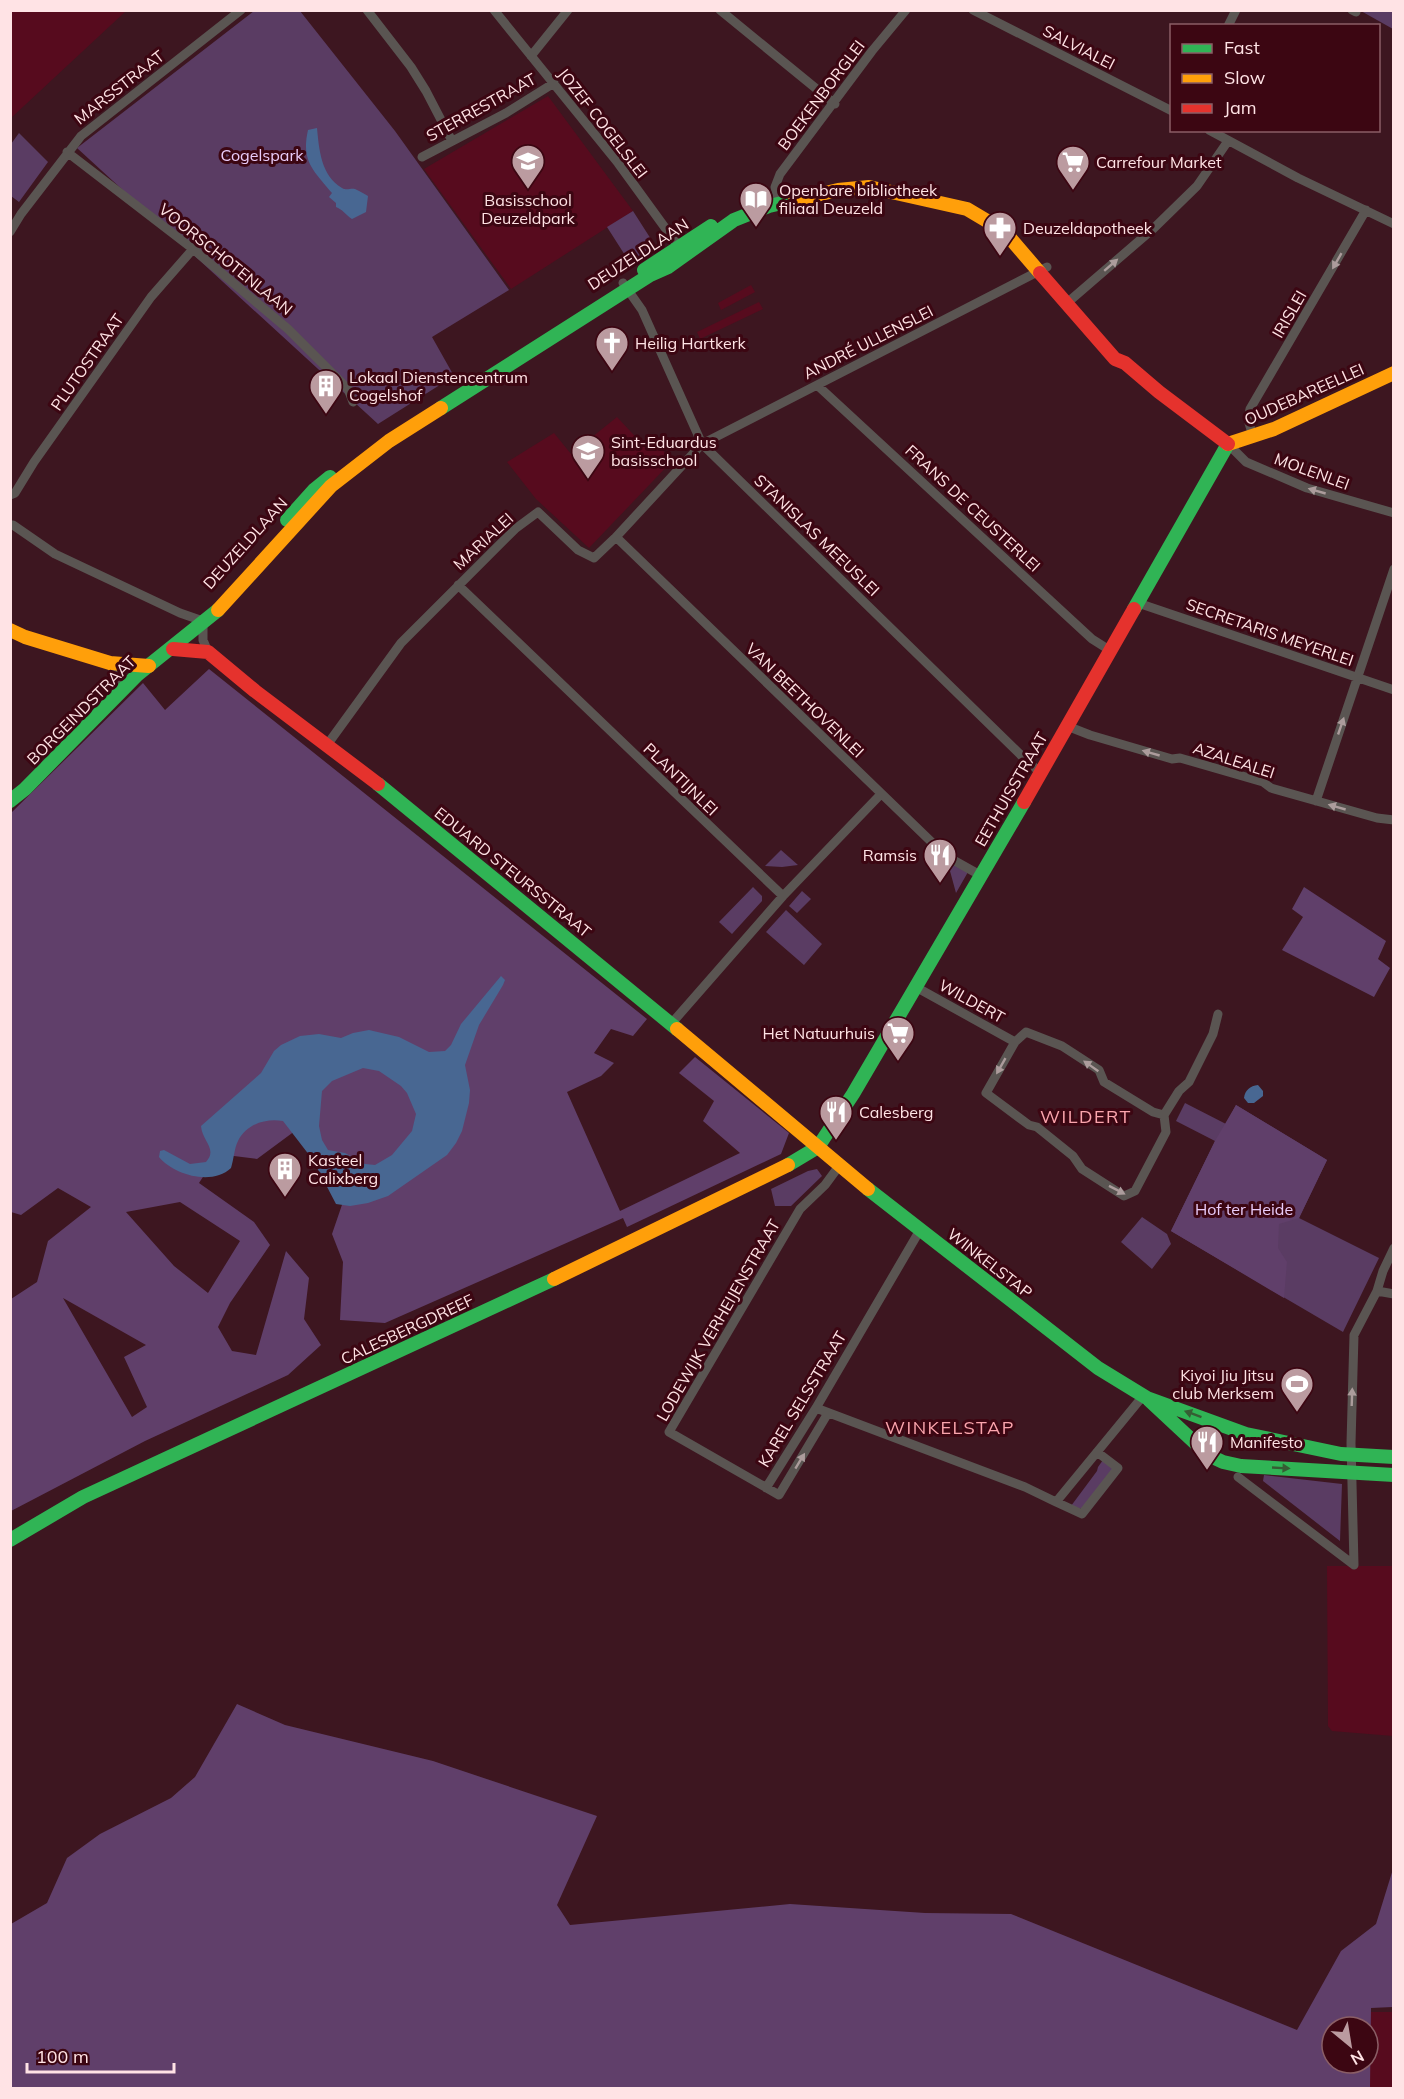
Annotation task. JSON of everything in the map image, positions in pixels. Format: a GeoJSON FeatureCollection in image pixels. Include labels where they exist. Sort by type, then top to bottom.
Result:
{"type":"FeatureCollection","features":[{"type":"Feature","properties":{"kind":"street","name":"MARSSTRAAT"},"geometry":{"type":"LineString","coordinates":[[10,232],[21,214],[81,136],[242,10]]}},
{"type":"Feature","properties":{"kind":"street"},"geometry":{"type":"LineString","coordinates":[[367,10],[411,67],[452,141]]}},
{"type":"Feature","properties":{"kind":"street","name":"JOZEF COGELSLEI"},"geometry":{"type":"LineString","coordinates":[[494,10],[618,163],[682,251]]}},
{"type":"Feature","properties":{"kind":"street"},"geometry":{"type":"LineString","coordinates":[[531,56],[568,10]]}},
{"type":"Feature","properties":{"kind":"street"},"geometry":{"type":"LineString","coordinates":[[720,10],[834,104]]}},
{"type":"Feature","properties":{"kind":"street","name":"BOEKENBORGLEI"},"geometry":{"type":"LineString","coordinates":[[778,199],[775,187],[780,174],[872,51],[906,10]]}},
{"type":"Feature","properties":{"kind":"street","name":"SALVIALEI"},"geometry":{"type":"LineString","coordinates":[[974,10],[1170,110]]}},
{"type":"Feature","properties":{"kind":"street"},"geometry":{"type":"LineString","coordinates":[[1229,24],[1236,10]]}},
{"type":"Feature","properties":{"kind":"street","name":"STERRESTRAAT"},"geometry":{"type":"LineString","coordinates":[[422,157],[506,113],[554,83]]}},
{"type":"Feature","properties":{"kind":"street"},"geometry":{"type":"LineString","coordinates":[[1212,132],[1298,178],[1394,224]]}},
{"type":"Feature","properties":{"kind":"street"},"geometry":{"type":"LineString","coordinates":[[1071,300],[1154,228],[1197,186],[1228,141]]}},
{"type":"Feature","properties":{"kind":"street","name":"VOORSCHOTENLAAN"},"geometry":{"type":"LineString","coordinates":[[67,152],[193,249],[288,329],[348,389],[353,402]]}},
{"type":"Feature","properties":{"kind":"street","name":"DEUZELDLAAN"},"geometry":{"type":"LineString","coordinates":[[203,621],[212,616],[302,510],[314,490],[369,446],[682,251],[736,210],[838,181],[868,179],[980,205],[1003,219],[1071,300],[1115,359],[1125,363],[1228,444]]}},
{"type":"Feature","properties":{"kind":"street","name":"IRISLEI"},"geometry":{"type":"LineString","coordinates":[[1253,436],[1248,420],[1250,409],[1366,210]]}},
{"type":"Feature","properties":{"kind":"street","name":"PLUTOSTRAAT"},"geometry":{"type":"LineString","coordinates":[[10,495],[15,493],[34,462],[151,297],[193,249]]}},
{"type":"Feature","properties":{"kind":"street","name":"ANDRÉ ULLENSLEI"},"geometry":{"type":"LineString","coordinates":[[702,444],[1044,270]]}},
{"type":"Feature","properties":{"kind":"street","name":"STANISLAS MEEUSLEI"},"geometry":{"type":"LineString","coordinates":[[626,286],[642,310],[702,444],[1041,772]]}},
{"type":"Feature","properties":{"kind":"street","name":"OUDEBAREELLEI"},"geometry":{"type":"LineString","coordinates":[[1228,444],[1274,429],[1394,373]]}},
{"type":"Feature","properties":{"kind":"street","name":"FRANS DE CEUSTERLEI"},"geometry":{"type":"LineString","coordinates":[[817,385],[1092,639],[1111,651]]}},
{"type":"Feature","properties":{"kind":"street","name":"MARIALEI"},"geometry":{"type":"LineString","coordinates":[[327,745],[401,643],[515,529],[538,512],[578,550],[594,558],[702,444]]}},
{"type":"Feature","properties":{"kind":"street","name":"MOLENLEI"},"geometry":{"type":"LineString","coordinates":[[1228,444],[1246,462],[1307,488],[1394,513]]}},
{"type":"Feature","properties":{"kind":"street","name":"EETHUISSTRAAT"},"geometry":{"type":"LineString","coordinates":[[818,1147],[853,1094],[1041,772],[1228,444]]}},
{"type":"Feature","properties":{"kind":"street"},"geometry":{"type":"LineString","coordinates":[[13,525],[55,554],[180,613],[203,621],[203,640],[208,652],[173,648]]}},
{"type":"Feature","properties":{"kind":"street","name":"VAN BEETHOVENLEI"},"geometry":{"type":"LineString","coordinates":[[616,537],[946,856],[980,875]]}},
{"type":"Feature","properties":{"kind":"street"},"geometry":{"type":"LineString","coordinates":[[1316,801],[1394,569]]}},
{"type":"Feature","properties":{"kind":"street","name":"PLANTIJNLEI"},"geometry":{"type":"LineString","coordinates":[[458,585],[783,896]]}},
{"type":"Feature","properties":{"kind":"street","name":"SECRETARIS MEYERLEI"},"geometry":{"type":"LineString","coordinates":[[1138,603],[1394,690]]}},
{"type":"Feature","properties":{"kind":"street","name":"BORGEINDSTRAAT"},"geometry":{"type":"LineString","coordinates":[[10,801],[123,690],[203,621]]}},
{"type":"Feature","properties":{"kind":"street"},"geometry":{"type":"LineString","coordinates":[[10,630],[25,638],[110,663],[149,666]]}},
{"type":"Feature","properties":{"kind":"street","name":"EDUARD STEURSSTRAAT"},"geometry":{"type":"LineString","coordinates":[[208,652],[387,791],[818,1147]]}},
{"type":"Feature","properties":{"kind":"street"},"geometry":{"type":"LineString","coordinates":[[110,663],[123,690]]}},
{"type":"Feature","properties":{"kind":"street","name":"AZALEALEI"},"geometry":{"type":"LineString","coordinates":[[1067,726],[1172,759],[1180,758],[1263,782],[1271,788],[1316,801],[1377,818],[1394,820]]}},
{"type":"Feature","properties":{"kind":"street"},"geometry":{"type":"LineString","coordinates":[[671,1024],[783,896],[881,794]]}},
{"type":"Feature","properties":{"kind":"street","name":"WILDERT"},"geometry":{"type":"LineString","coordinates":[[914,986],[1015,1042]]}},
{"type":"Feature","properties":{"kind":"street","name":"WILDERT"},"geometry":{"type":"LineString","coordinates":[[1164,1115],[1153,1112],[1104,1082],[1099,1070],[1062,1046],[1026,1032],[1015,1042],[986,1093],[1029,1125],[1037,1127],[1073,1156],[1082,1169],[1124,1196],[1135,1191],[1166,1132],[1164,1115],[1179,1091],[1189,1082],[1213,1034],[1218,1014]]}},
{"type":"Feature","properties":{"kind":"street","name":"WINKELSTAP"},"geometry":{"type":"LineString","coordinates":[[818,1147],[920,1230],[1098,1368],[1145,1397],[1208,1455],[1223,1462],[1241,1466],[1394,1475]]}},
{"type":"Feature","properties":{"kind":"street","name":"CALESBERGDREEF"},"geometry":{"type":"LineString","coordinates":[[10,1540],[83,1497],[693,1212],[774,1173],[818,1147]]}},
{"type":"Feature","properties":{"kind":"street","name":"LODEWIJK VERHEIJENSTRAAT"},"geometry":{"type":"LineString","coordinates":[[766,1488],[669,1432],[800,1209],[825,1185],[839,1166]]}},
{"type":"Feature","properties":{"kind":"street","name":"KAREL SELSSTRAAT"},"geometry":{"type":"LineString","coordinates":[[828,1413],[779,1495],[766,1488],[816,1408],[920,1230]]}},
{"type":"Feature","properties":{"kind":"street"},"geometry":{"type":"LineString","coordinates":[[1238,1477],[1354,1565],[1351,1455],[1354,1335],[1377,1291],[1394,1248]]}},
{"type":"Feature","properties":{"kind":"street"},"geometry":{"type":"LineString","coordinates":[[1377,1291],[1394,1294]]}},
{"type":"Feature","properties":{"kind":"street"},"geometry":{"type":"LineString","coordinates":[[1056,1503],[1145,1397]]}},
{"type":"Feature","properties":{"kind":"street","name":"WINKELSTAP"},"geometry":{"type":"LineString","coordinates":[[1145,1397],[1246,1434],[1306,1449],[1351,1455],[1394,1457]]}},
{"type":"Feature","properties":{"kind":"street"},"geometry":{"type":"LineString","coordinates":[[816,1408],[1025,1487],[1082,1514],[1118,1468],[1097,1452]]}},
{"type":"Feature","properties":{"kind":"shaded area"},"geometry":{"type":"Polygon","coordinates":[[[11,10],[126,10],[126,11],[11,118],[11,10]]]}},
{"type":"Feature","properties":{"kind":"shaded area","name":"Basisschool Deuzeldpark"},"geometry":{"type":"Polygon","coordinates":[[[548,96],[633,211],[511,289],[424,169],[548,96]]]}},
{"type":"Feature","properties":{"kind":"shaded area"},"geometry":{"type":"Polygon","coordinates":[[[751,285],[755,292],[721,310],[718,303],[751,285]]]}},
{"type":"Feature","properties":{"kind":"shaded area"},"geometry":{"type":"Polygon","coordinates":[[[759,302],[763,309],[700,339],[697,332],[759,302]]]}},
{"type":"Feature","properties":{"kind":"shaded area","name":"Sint-Eduardus basisschool"},"geometry":{"type":"Polygon","coordinates":[[[617,417],[645,447],[653,441],[673,460],[589,548],[536,499],[507,462],[554,433],[571,454],[617,417]]]}},
{"type":"Feature","properties":{"kind":"shaded area"},"geometry":{"type":"Polygon","coordinates":[[[1327,1566],[1393,1566],[1393,1736],[1332,1731],[1328,1726],[1327,1566]]]}},
{"type":"Feature","properties":{"kind":"shaded area"},"geometry":{"type":"Polygon","coordinates":[[[1366,2012],[1393,2012],[1393,2088],[1365,2088],[1367,2075],[1380,2075],[1380,2015],[1366,2015],[1366,2012]]]}},
{"type":"Feature","properties":{"kind":"green space","name":"Cogelspark"},"geometry":{"type":"Polygon","coordinates":[[[254,11],[300,11],[395,131],[509,290],[432,337],[454,376],[378,424],[77,148],[254,11]]]}},
{"type":"Feature","properties":{"kind":"green space"},"geometry":{"type":"Polygon","coordinates":[[[1361,11],[1393,11],[1393,29],[1361,11]]]}},
{"type":"Feature","properties":{"kind":"green space"},"geometry":{"type":"Polygon","coordinates":[[[19,133],[48,162],[19,202],[11,196],[11,144],[19,133]]]}},
{"type":"Feature","properties":{"kind":"green space"},"geometry":{"type":"Polygon","coordinates":[[[633,211],[656,247],[630,263],[607,227],[633,211]]]}},
{"type":"Feature","properties":{"kind":"green space"},"geometry":{"type":"Polygon","coordinates":[[[209,669],[647,1019],[633,1036],[611,1029],[594,1053],[614,1063],[601,1076],[567,1092],[620,1211],[740,1153],[703,1121],[714,1101],[679,1073],[695,1057],[789,1133],[781,1154],[627,1227],[623,1218],[385,1323],[340,1320],[343,1262],[332,1234],[345,1196],[303,1125],[257,1159],[218,1154],[199,1183],[254,1222],[270,1245],[230,1303],[218,1327],[232,1351],[256,1355],[286,1251],[309,1278],[304,1319],[321,1345],[288,1375],[145,1441],[11,1511],[11,1299],[37,1282],[48,1241],[91,1207],[58,1188],[21,1215],[11,1212],[11,813],[143,683],[165,710],[209,669]],[[180,1202],[126,1212],[174,1266],[208,1293],[240,1241],[180,1202]],[[63,1298],[132,1417],[147,1407],[124,1357],[146,1345],[63,1298]]]}},
{"type":"Feature","properties":{"kind":"green space"},"geometry":{"type":"Polygon","coordinates":[[[781,850],[798,865],[765,866],[781,850]]]}},
{"type":"Feature","properties":{"kind":"green space"},"geometry":{"type":"Polygon","coordinates":[[[949,861],[968,872],[956,893],[950,871],[946,866],[949,861]]]}},
{"type":"Feature","properties":{"kind":"green space"},"geometry":{"type":"Polygon","coordinates":[[[753,887],[762,896],[762,901],[732,934],[719,922],[753,887]]]}},
{"type":"Feature","properties":{"kind":"green space"},"geometry":{"type":"Polygon","coordinates":[[[1304,887],[1386,941],[1378,959],[1390,968],[1374,997],[1282,950],[1303,917],[1292,909],[1304,887]]]}},
{"type":"Feature","properties":{"kind":"green space"},"geometry":{"type":"Polygon","coordinates":[[[802,891],[811,899],[797,913],[789,906],[802,891]]]}},
{"type":"Feature","properties":{"kind":"green space"},"geometry":{"type":"Polygon","coordinates":[[[786,910],[822,944],[804,965],[766,932],[786,910]]]}},
{"type":"Feature","properties":{"kind":"green space","name":"Hof ter Heide"},"geometry":{"type":"Polygon","coordinates":[[[1185,1103],[1226,1124],[1236,1105],[1327,1160],[1299,1218],[1379,1258],[1343,1332],[1171,1231],[1215,1141],[1176,1121],[1185,1103]]]}},
{"type":"Feature","properties":{"kind":"green space","name":"Hof ter Heide"},"geometry":{"type":"Polygon","coordinates":[[[1236,1105],[1327,1160],[1299,1218],[1279,1224],[1278,1248],[1287,1262],[1284,1298],[1171,1231],[1215,1141],[1236,1105]]]}},
{"type":"Feature","properties":{"kind":"green space"},"geometry":{"type":"Polygon","coordinates":[[[817,1169],[822,1176],[791,1206],[775,1206],[771,1189],[817,1169]]]}},
{"type":"Feature","properties":{"kind":"green space"},"geometry":{"type":"Polygon","coordinates":[[[1142,1217],[1167,1234],[1171,1244],[1152,1269],[1121,1242],[1142,1217]]]}},
{"type":"Feature","properties":{"kind":"green space"},"geometry":{"type":"Polygon","coordinates":[[[1103,1460],[1113,1469],[1082,1509],[1071,1506],[1097,1471],[1103,1460]]]}},
{"type":"Feature","properties":{"kind":"green space"},"geometry":{"type":"Polygon","coordinates":[[[1264,1475],[1342,1484],[1340,1541],[1263,1481],[1264,1475]]]}},
{"type":"Feature","properties":{"kind":"green space"},"geometry":{"type":"Polygon","coordinates":[[[237,1704],[285,1725],[433,1761],[597,1816],[557,1905],[570,1925],[790,1904],[925,1913],[1011,1914],[1297,2030],[1341,1951],[1376,1924],[1393,1869],[1393,2007],[1371,2008],[1371,2015],[1320,2015],[1320,2075],[1370,2075],[1370,2088],[11,2088],[11,1924],[47,1903],[67,1858],[100,1834],[171,1798],[195,1777],[237,1704]]]}},
{"type":"Feature","properties":{"kind":"water"},"geometry":{"type":"Polygon","coordinates":[[[317,128],[322,161],[330,177],[342,188],[355,189],[368,196],[366,212],[352,219],[336,207],[336,203],[329,197],[332,193],[310,164],[306,150],[308,130],[317,128]]]}},
{"type":"Feature","properties":{"kind":"water"},"geometry":{"type":"Polygon","coordinates":[[[501,976],[505,980],[503,985],[479,1025],[465,1065],[470,1090],[469,1103],[462,1131],[456,1143],[447,1155],[388,1196],[350,1206],[336,1204],[313,1160],[283,1121],[270,1120],[251,1126],[237,1144],[231,1168],[214,1176],[204,1177],[183,1173],[159,1157],[160,1151],[164,1150],[190,1164],[206,1162],[210,1149],[201,1126],[261,1073],[274,1051],[300,1036],[319,1034],[341,1038],[369,1030],[399,1037],[429,1052],[445,1051],[451,1045],[461,1024],[501,976]],[[363,1068],[332,1081],[322,1091],[319,1126],[322,1140],[328,1150],[345,1153],[365,1164],[375,1165],[392,1155],[412,1131],[416,1114],[407,1093],[401,1086],[379,1071],[363,1068]]]}},
{"type":"Feature","properties":{"kind":"water"},"geometry":{"type":"Polygon","coordinates":[[[1258,1085],[1263,1091],[1263,1096],[1254,1103],[1248,1103],[1244,1098],[1245,1093],[1250,1087],[1258,1085]]]}},
{"type":"Feature","properties":{"kind":"traffic: fast"},"geometry":{"type":"LineString","coordinates":[[441,408],[650,275],[668,267],[734,220],[769,206],[795,200]]}},
{"type":"Feature","properties":{"kind":"traffic: fast"},"geometry":{"type":"LineString","coordinates":[[644,270],[711,226]]}},
{"type":"Feature","properties":{"kind":"traffic: fast"},"geometry":{"type":"LineString","coordinates":[[1134,609],[1228,444]]}},
{"type":"Feature","properties":{"kind":"traffic: fast"},"geometry":{"type":"LineString","coordinates":[[287,520],[314,490],[330,477]]}},
{"type":"Feature","properties":{"kind":"traffic: fast"},"geometry":{"type":"LineString","coordinates":[[10,801],[25,789],[137,675],[218,610]]}},
{"type":"Feature","properties":{"kind":"traffic: fast"},"geometry":{"type":"LineString","coordinates":[[378,784],[677,1029]]}},
{"type":"Feature","properties":{"kind":"traffic: fast"},"geometry":{"type":"LineString","coordinates":[[788,1165],[818,1147],[853,1094],[1024,802]]}},
{"type":"Feature","properties":{"kind":"traffic: fast"},"geometry":{"type":"LineString","coordinates":[[868,1189],[1098,1368],[1147,1398],[1246,1434],[1341,1454],[1394,1457]]}},
{"type":"Feature","properties":{"kind":"traffic: fast"},"geometry":{"type":"LineString","coordinates":[[10,1540],[83,1497],[554,1279]]}},
{"type":"Feature","properties":{"kind":"traffic: fast"},"geometry":{"type":"LineString","coordinates":[[1149,1400],[1208,1455],[1223,1462],[1241,1466],[1394,1475]]}},
{"type":"Feature","properties":{"kind":"traffic: slow"},"geometry":{"type":"LineString","coordinates":[[795,200],[838,190],[869,187],[967,209],[1004,231],[1040,273]]}},
{"type":"Feature","properties":{"kind":"traffic: slow"},"geometry":{"type":"LineString","coordinates":[[1228,444],[1274,429],[1394,373]]}},
{"type":"Feature","properties":{"kind":"traffic: slow"},"geometry":{"type":"LineString","coordinates":[[218,610],[331,486],[389,441],[441,408]]}},
{"type":"Feature","properties":{"kind":"traffic: slow"},"geometry":{"type":"LineString","coordinates":[[10,630],[25,637],[110,663],[149,666]]}},
{"type":"Feature","properties":{"kind":"traffic: slow"},"geometry":{"type":"LineString","coordinates":[[677,1029],[868,1189]]}},
{"type":"Feature","properties":{"kind":"traffic: slow"},"geometry":{"type":"LineString","coordinates":[[554,1279],[788,1165]]}},
{"type":"Feature","properties":{"kind":"traffic: jam"},"geometry":{"type":"LineString","coordinates":[[1040,273],[1115,359],[1125,363],[1228,444]]}},
{"type":"Feature","properties":{"kind":"traffic: jam"},"geometry":{"type":"LineString","coordinates":[[1024,802],[1134,609]]}},
{"type":"Feature","properties":{"kind":"traffic: jam"},"geometry":{"type":"LineString","coordinates":[[173,649],[208,652],[255,691],[378,784]]}},
{"type":"Feature","properties":{"kind":"place","name":"Basisschool Deuzeldpark"},"geometry":{"type":"Point","coordinates":[528,190]}},
{"type":"Feature","properties":{"kind":"place","name":"Carrefour Market"},"geometry":{"type":"Point","coordinates":[1073,191]}},
{"type":"Feature","properties":{"kind":"place","name":"Openbare bibliotheek filiaal Deuzeld"},"geometry":{"type":"Point","coordinates":[756,228]}},
{"type":"Feature","properties":{"kind":"place","name":"Deuzeldapotheek"},"geometry":{"type":"Point","coordinates":[1000,257]}},
{"type":"Feature","properties":{"kind":"place","name":"Heilig Hartkerk"},"geometry":{"type":"Point","coordinates":[612,372]}},
{"type":"Feature","properties":{"kind":"place","name":"Lokaal Dienstencentrum Cogelshof"},"geometry":{"type":"Point","coordinates":[326,415]}},
{"type":"Feature","properties":{"kind":"place","name":"Sint-Eduardus basisschool"},"geometry":{"type":"Point","coordinates":[588,480]}},
{"type":"Feature","properties":{"kind":"place","name":"Ramsis"},"geometry":{"type":"Point","coordinates":[940,884]}},
{"type":"Feature","properties":{"kind":"place","name":"Het Natuurhuis"},"geometry":{"type":"Point","coordinates":[898,1062]}},
{"type":"Feature","properties":{"kind":"place","name":"Calesberg"},"geometry":{"type":"Point","coordinates":[836,1141]}},
{"type":"Feature","properties":{"kind":"place","name":"Kasteel Calixberg"},"geometry":{"type":"Point","coordinates":[285,1198]}},
{"type":"Feature","properties":{"kind":"place","name":"Kiyoi Jiu Jitsu club Merksem"},"geometry":{"type":"Point","coordinates":[1297,1413]}},
{"type":"Feature","properties":{"kind":"place","name":"Manifesto"},"geometry":{"type":"Point","coordinates":[1207,1471]}},
{"type":"Feature","properties":{"kind":"district","name":"WILDERT"},"geometry":{"type":"Point","coordinates":[1086,1116]}},
{"type":"Feature","properties":{"kind":"district","name":"WINKELSTAP"},"geometry":{"type":"Point","coordinates":[950,1427]}}]}
